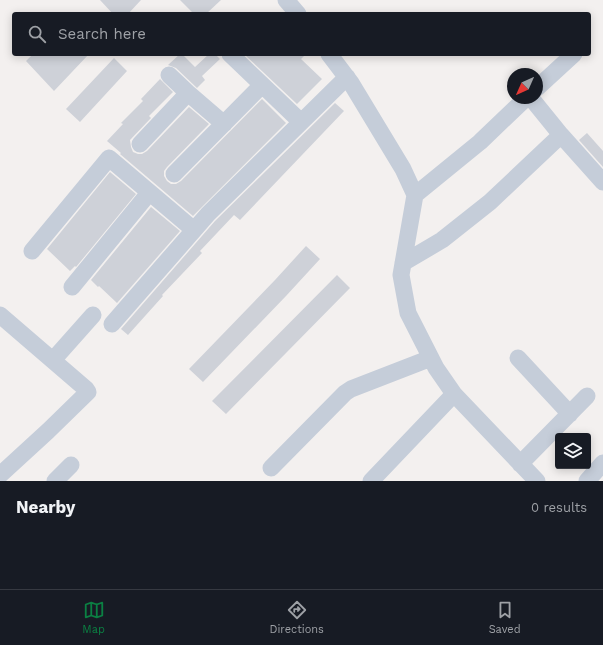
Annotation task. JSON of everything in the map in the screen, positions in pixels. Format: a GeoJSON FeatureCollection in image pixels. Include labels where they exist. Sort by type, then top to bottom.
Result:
{"type":"FeatureCollection","features":[{"type":"Feature","properties":{"kind":"street"},"geometry":{"type":"LineString","coordinates":[[286,0],[296,12]]}},
{"type":"Feature","properties":{"kind":"street"},"geometry":{"type":"LineString","coordinates":[[232,56],[301,122]]}},
{"type":"Feature","properties":{"kind":"street"},"geometry":{"type":"LineString","coordinates":[[331,56],[347,77],[403,169],[415,195],[401,275],[408,313],[436,368],[454,394],[528,475],[570,414],[587,396]]}},
{"type":"Feature","properties":{"kind":"street"},"geometry":{"type":"LineString","coordinates":[[543,82],[572,56]]}},
{"type":"Feature","properties":{"kind":"street"},"geometry":{"type":"LineString","coordinates":[[169,75],[224,124]]}},
{"type":"Feature","properties":{"kind":"street"},"geometry":{"type":"LineString","coordinates":[[112,324],[208,214],[347,77]]}},
{"type":"Feature","properties":{"kind":"street"},"geometry":{"type":"LineString","coordinates":[[174,174],[262,85]]}},
{"type":"Feature","properties":{"kind":"street"},"geometry":{"type":"LineString","coordinates":[[140,144],[188,93]]}},
{"type":"Feature","properties":{"kind":"street"},"geometry":{"type":"LineString","coordinates":[[415,195],[480,142],[520,104]]}},
{"type":"Feature","properties":{"kind":"street"},"geometry":{"type":"LineString","coordinates":[[536,104],[603,182]]}},
{"type":"Feature","properties":{"kind":"street"},"geometry":{"type":"LineString","coordinates":[[403,263],[442,240],[490,202],[561,135]]}},
{"type":"Feature","properties":{"kind":"street"},"geometry":{"type":"LineString","coordinates":[[32,251],[108,158],[110,158],[194,230]]}},
{"type":"Feature","properties":{"kind":"street"},"geometry":{"type":"LineString","coordinates":[[72,287],[149,193]]}},
{"type":"Feature","properties":{"kind":"street"},"geometry":{"type":"LineString","coordinates":[[0,315],[88,392],[0,475]]}},
{"type":"Feature","properties":{"kind":"street"},"geometry":{"type":"LineString","coordinates":[[53,360],[93,315]]}},
{"type":"Feature","properties":{"kind":"street"},"geometry":{"type":"LineString","coordinates":[[271,468],[345,393],[351,389],[432,358]]}},
{"type":"Feature","properties":{"kind":"street"},"geometry":{"type":"LineString","coordinates":[[518,358],[570,414]]}},
{"type":"Feature","properties":{"kind":"street"},"geometry":{"type":"LineString","coordinates":[[381,478],[454,394]]}},
{"type":"Feature","properties":{"kind":"street"},"geometry":{"type":"LineString","coordinates":[[587,481],[603,464]]}},
{"type":"Feature","properties":{"kind":"street"},"geometry":{"type":"LineString","coordinates":[[55,481],[71,465]]}},
{"type":"Feature","properties":{"kind":"building"},"geometry":{"type":"Polygon","coordinates":[[[100,0],[141,0],[130,12],[111,12],[100,0]]]}},
{"type":"Feature","properties":{"kind":"building"},"geometry":{"type":"Polygon","coordinates":[[[180,0],[221,0],[208,12],[192,12],[180,0]]]}},
{"type":"Feature","properties":{"kind":"building"},"geometry":{"type":"Polygon","coordinates":[[[31,56],[87,56],[54,91],[26,61],[31,56]]]}},
{"type":"Feature","properties":{"kind":"building"},"geometry":{"type":"Polygon","coordinates":[[[178,56],[184,56],[195,67],[207,56],[217,56],[220,59],[202,76],[205,80],[197,88],[176,68],[168,65],[178,56]]]}},
{"type":"Feature","properties":{"kind":"building"},"geometry":{"type":"Polygon","coordinates":[[[246,56],[304,56],[301,59],[322,79],[297,104],[246,56]]]}},
{"type":"Feature","properties":{"kind":"building"},"geometry":{"type":"Polygon","coordinates":[[[114,58],[127,71],[80,122],[66,109],[114,58]]]}},
{"type":"Feature","properties":{"kind":"building"},"geometry":{"type":"Polygon","coordinates":[[[160,79],[173,92],[149,116],[151,118],[130,140],[133,152],[142,154],[147,151],[189,107],[209,124],[164,171],[164,176],[171,184],[176,184],[181,181],[262,99],[286,123],[193,216],[120,154],[121,153],[107,141],[123,124],[121,123],[143,101],[141,99],[160,79]]]}},
{"type":"Feature","properties":{"kind":"building"},"geometry":{"type":"Polygon","coordinates":[[[335,103],[344,111],[240,220],[234,215],[200,251],[202,253],[162,295],[163,296],[128,335],[121,329],[215,221],[335,103]]]}},
{"type":"Feature","properties":{"kind":"building"},"geometry":{"type":"Polygon","coordinates":[[[587,133],[603,151],[603,167],[579,140],[587,133]]]}},
{"type":"Feature","properties":{"kind":"building"},"geometry":{"type":"Polygon","coordinates":[[[110,172],[136,194],[76,267],[75,266],[70,271],[47,249],[110,172]]]}},
{"type":"Feature","properties":{"kind":"building"},"geometry":{"type":"Polygon","coordinates":[[[151,207],[180,231],[117,303],[91,280],[151,207]]]}},
{"type":"Feature","properties":{"kind":"building"},"geometry":{"type":"Polygon","coordinates":[[[306,246],[320,259],[203,382],[189,369],[306,246]]]}},
{"type":"Feature","properties":{"kind":"building"},"geometry":{"type":"Polygon","coordinates":[[[337,275],[350,288],[226,414],[212,401],[337,275]]]}}]}
